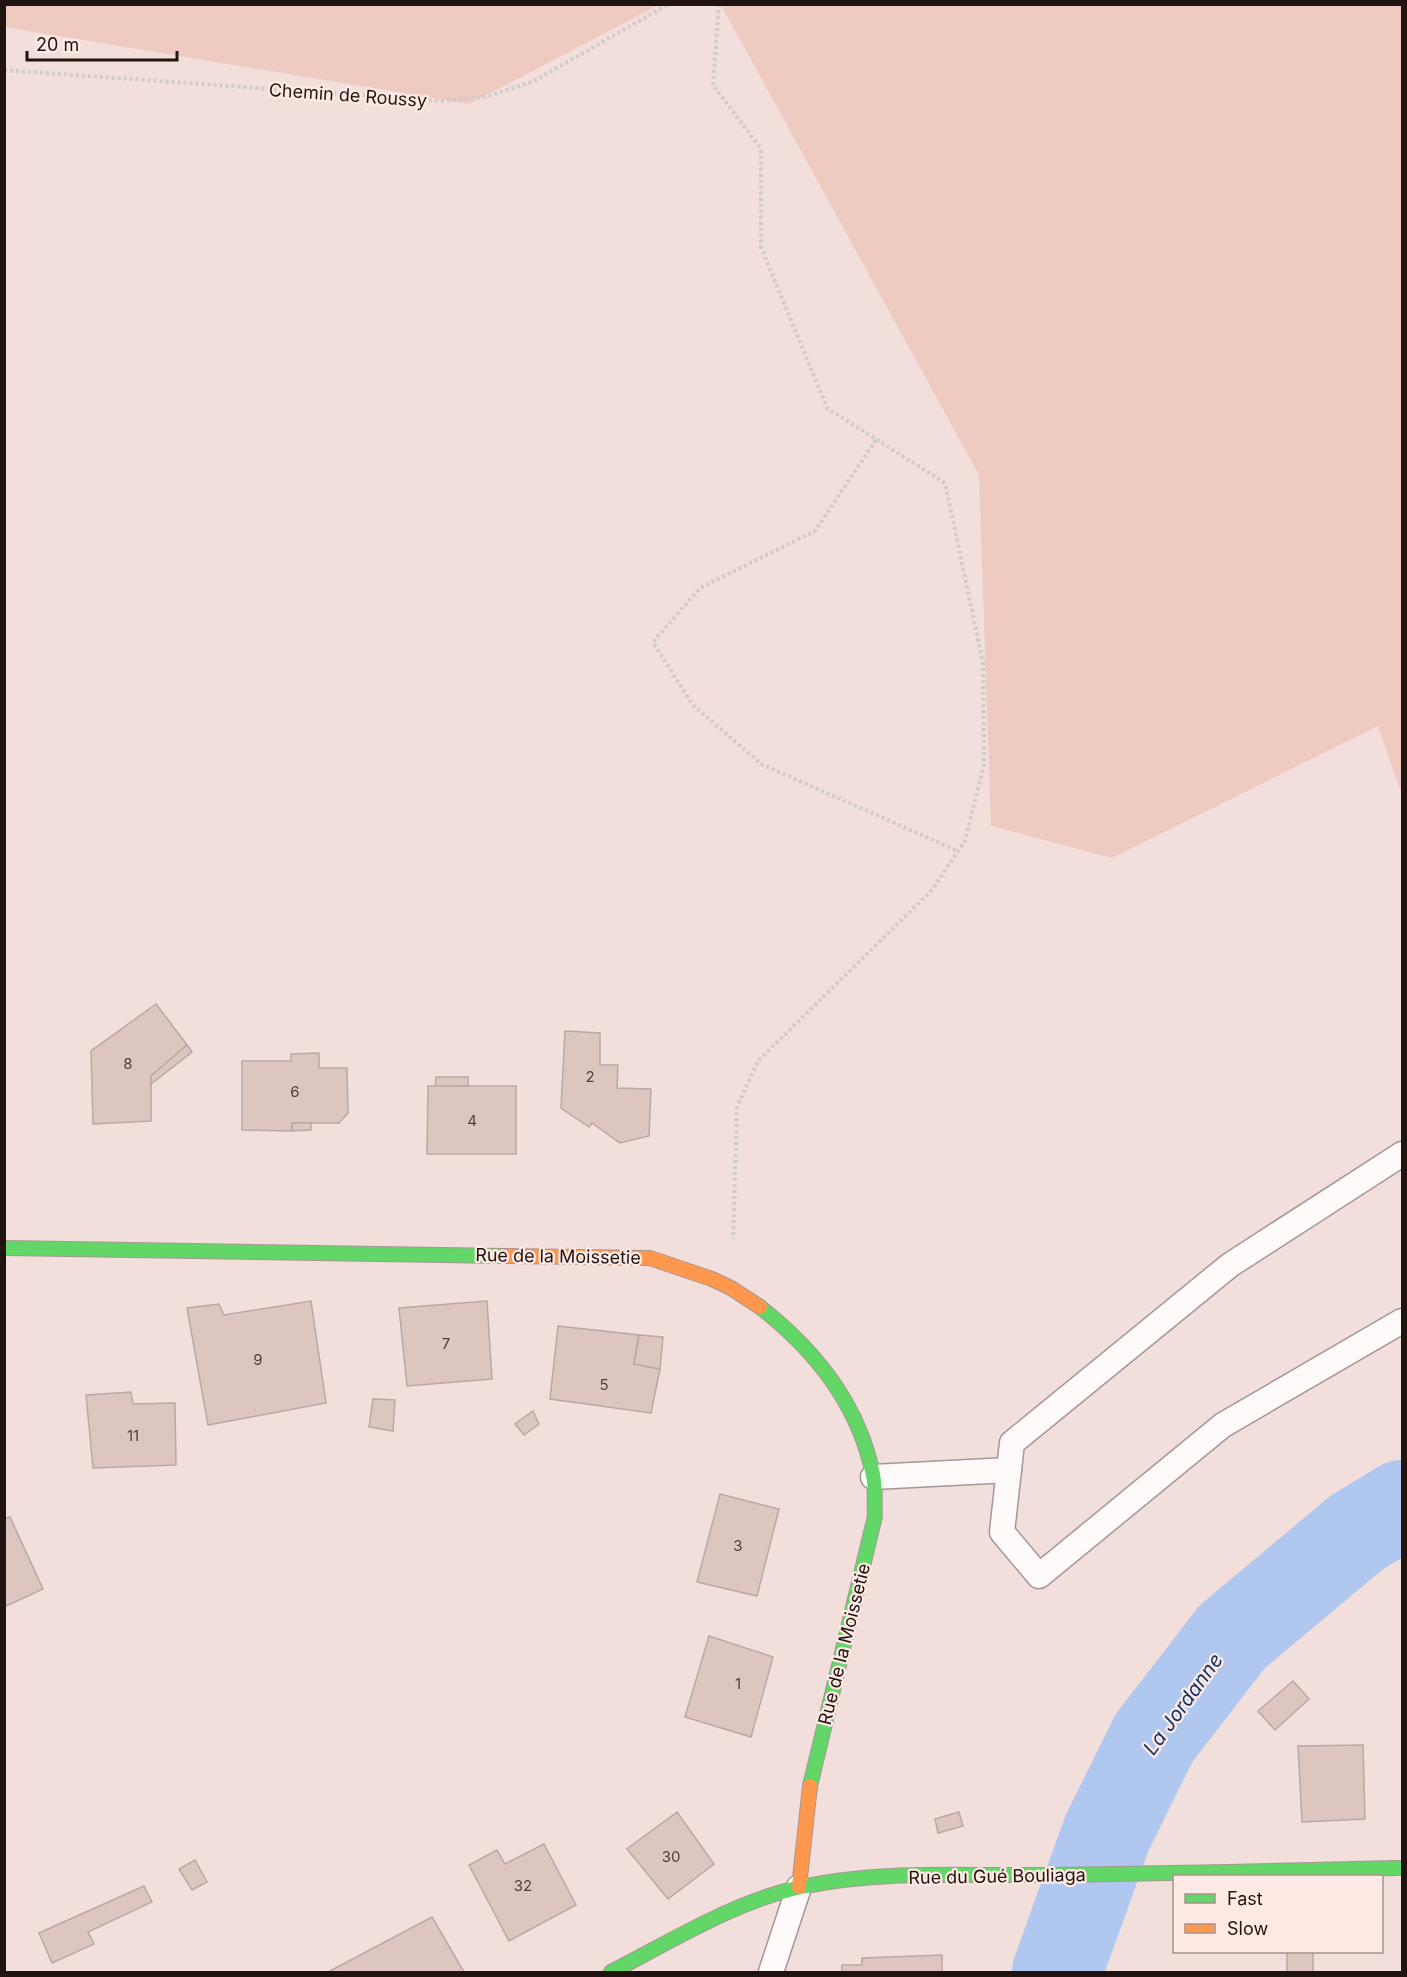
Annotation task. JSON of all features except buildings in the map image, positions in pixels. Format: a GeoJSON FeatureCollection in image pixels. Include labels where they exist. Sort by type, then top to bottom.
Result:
{"type":"FeatureCollection","features":[{"type":"Feature","properties":{"kind":"street","name":"Rue de la Moissetie"},"geometry":{"type":"LineString","coordinates":[[4,1248],[650,1258],[688,1269],[731,1288],[790,1331],[822,1362],[849,1405],[863,1440],[873,1477],[875,1516],[811,1781],[799,1887]]}},
{"type":"Feature","properties":{"kind":"street","name":"Rue du Gué Bouliaga"},"geometry":{"type":"LineString","coordinates":[[610,1972],[717,1918],[759,1900],[799,1887],[848,1879],[929,1875],[1172,1874],[1402,1868]]}},
{"type":"Feature","properties":{"kind":"lane"},"geometry":{"type":"LineString","coordinates":[[1402,1154],[1230,1265],[1012,1443],[1002,1532],[1039,1576],[1223,1425],[1402,1321]]}},
{"type":"Feature","properties":{"kind":"lane"},"geometry":{"type":"LineString","coordinates":[[873,1477],[1009,1470]]}},
{"type":"Feature","properties":{"kind":"lane"},"geometry":{"type":"LineString","coordinates":[[771,1972],[799,1887]]}},
{"type":"Feature","properties":{"kind":"path","name":"Chemin de Roussy"},"geometry":{"type":"LineString","coordinates":[[4,70],[442,101],[489,96],[534,81],[669,4]]}},
{"type":"Feature","properties":{"kind":"path"},"geometry":{"type":"LineString","coordinates":[[719,4],[713,85],[761,149],[761,248],[827,408],[945,483],[983,663],[984,765],[965,841],[931,891],[758,1061],[738,1107],[731,1288]]}},
{"type":"Feature","properties":{"kind":"path"},"geometry":{"type":"LineString","coordinates":[[876,440],[815,531],[700,588],[653,642],[692,704],[761,764],[958,850]]}},
{"type":"Feature","properties":{"kind":"shaded area"},"geometry":{"type":"Polygon","coordinates":[[[4,5],[659,5],[469,104],[5,27],[4,5]]]}},
{"type":"Feature","properties":{"kind":"shaded area"},"geometry":{"type":"Polygon","coordinates":[[[721,5],[1402,5],[1402,795],[1378,726],[1112,858],[991,826],[979,475],[721,5]]]}},
{"type":"Feature","properties":{"kind":"waterway","name":"La Jordanne"},"geometry":{"type":"LineString","coordinates":[[1057,1972],[1107,1833],[1154,1738],[1232,1637],[1356,1533],[1402,1505]]}},
{"type":"Feature","properties":{"kind":"traffic: fast"},"geometry":{"type":"LineString","coordinates":[[4,1248],[504,1256]]}},
{"type":"Feature","properties":{"kind":"traffic: fast"},"geometry":{"type":"LineString","coordinates":[[760,1307],[799,1342],[832,1381],[857,1425],[873,1475],[875,1516],[810,1786]]}},
{"type":"Feature","properties":{"kind":"traffic: fast"},"geometry":{"type":"LineString","coordinates":[[611,1972],[751,1902],[801,1887],[860,1878],[920,1875],[1131,1874],[1402,1868]]}},
{"type":"Feature","properties":{"kind":"traffic: slow"},"geometry":{"type":"LineString","coordinates":[[504,1256],[650,1258],[712,1279],[760,1307]]}},
{"type":"Feature","properties":{"kind":"traffic: slow"},"geometry":{"type":"LineString","coordinates":[[799,1887],[810,1786]]}}]}
